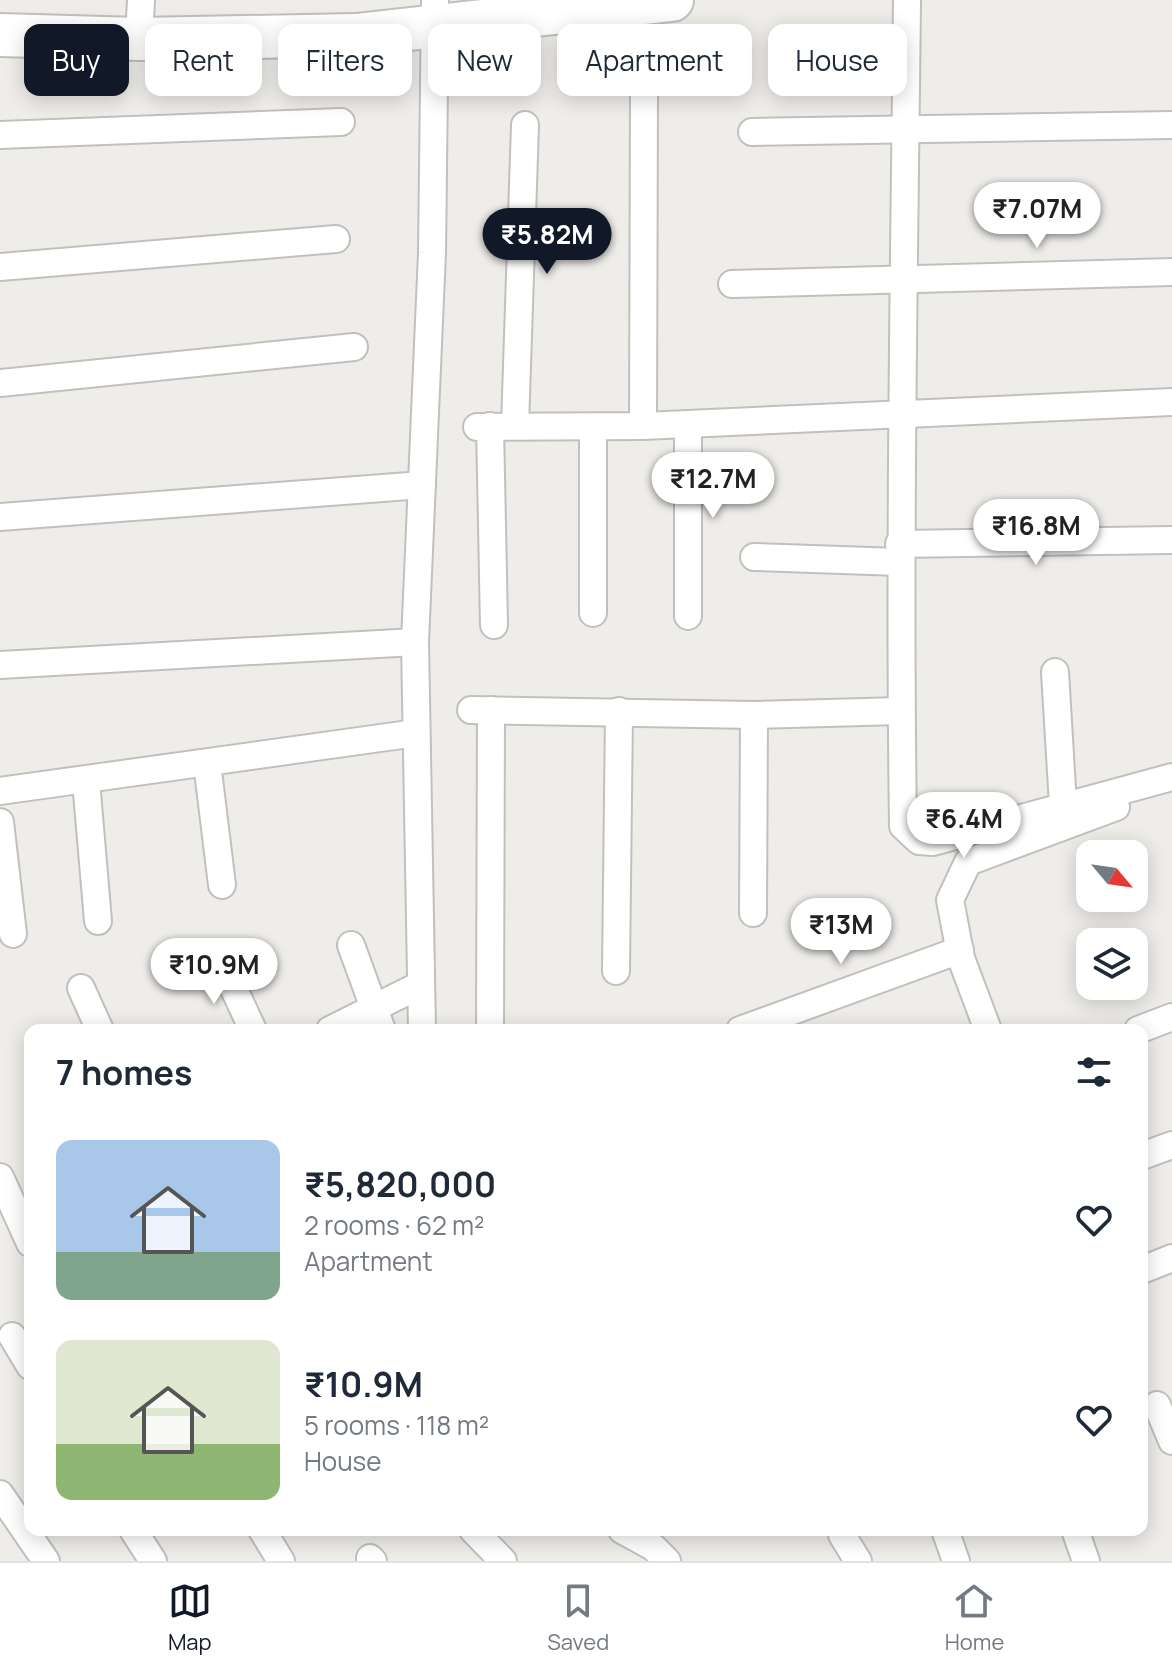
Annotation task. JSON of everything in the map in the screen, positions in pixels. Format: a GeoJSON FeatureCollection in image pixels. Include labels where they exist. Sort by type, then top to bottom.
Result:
{"type":"FeatureCollection","features":[{"type":"Feature","properties":{"kind":"main road"},"geometry":{"type":"LineString","coordinates":[[0,35],[140,19],[356,35],[434,14],[672,0]]}},
{"type":"Feature","properties":{"kind":"street"},"geometry":{"type":"LineString","coordinates":[[907,0],[904,416],[899,553],[903,826],[919,841],[933,842],[1172,777],[1172,787],[968,862],[950,900],[960,950],[986,1024]]}},
{"type":"Feature","properties":{"kind":"street"},"geometry":{"type":"LineString","coordinates":[[422,1024],[415,642],[432,253],[434,14]]}},
{"type":"Feature","properties":{"kind":"street"},"geometry":{"type":"LineString","coordinates":[[643,426],[644,96]]}},
{"type":"Feature","properties":{"kind":"street"},"geometry":{"type":"LineString","coordinates":[[0,135],[341,122]]}},
{"type":"Feature","properties":{"kind":"street"},"geometry":{"type":"LineString","coordinates":[[494,625],[494,426],[525,125]]}},
{"type":"Feature","properties":{"kind":"street"},"geometry":{"type":"LineString","coordinates":[[752,132],[905,126],[1172,125]]}},
{"type":"Feature","properties":{"kind":"street"},"geometry":{"type":"LineString","coordinates":[[0,267],[336,239]]}},
{"type":"Feature","properties":{"kind":"street"},"geometry":{"type":"LineString","coordinates":[[732,284],[1172,272]]}},
{"type":"Feature","properties":{"kind":"street"},"geometry":{"type":"LineString","coordinates":[[0,383],[354,347]]}},
{"type":"Feature","properties":{"kind":"street"},"geometry":{"type":"LineString","coordinates":[[494,426],[643,426],[1172,402]]}},
{"type":"Feature","properties":{"kind":"street"},"geometry":{"type":"LineString","coordinates":[[688,424],[688,616]]}},
{"type":"Feature","properties":{"kind":"street"},"geometry":{"type":"LineString","coordinates":[[593,427],[593,613]]}},
{"type":"Feature","properties":{"kind":"street"},"geometry":{"type":"LineString","coordinates":[[0,517],[422,485]]}},
{"type":"Feature","properties":{"kind":"street"},"geometry":{"type":"LineString","coordinates":[[754,557],[1172,540]]}},
{"type":"Feature","properties":{"kind":"street"},"geometry":{"type":"LineString","coordinates":[[0,665],[415,642]]}},
{"type":"Feature","properties":{"kind":"street"},"geometry":{"type":"LineString","coordinates":[[1055,672],[1063,805]]}},
{"type":"Feature","properties":{"kind":"street"},"geometry":{"type":"LineString","coordinates":[[490,1024],[481,710],[754,715],[901,711]]}},
{"type":"Feature","properties":{"kind":"street"},"geometry":{"type":"LineString","coordinates":[[616,971],[619,711]]}},
{"type":"Feature","properties":{"kind":"street"},"geometry":{"type":"LineString","coordinates":[[753,913],[754,715]]}},
{"type":"Feature","properties":{"kind":"street"},"geometry":{"type":"LineString","coordinates":[[0,791],[416,733]]}},
{"type":"Feature","properties":{"kind":"street"},"geometry":{"type":"LineString","coordinates":[[207,763],[222,885]]}},
{"type":"Feature","properties":{"kind":"street"},"geometry":{"type":"LineString","coordinates":[[86,781],[98,921]]}},
{"type":"Feature","properties":{"kind":"street"},"geometry":{"type":"LineString","coordinates":[[0,822],[13,934]]}},
{"type":"Feature","properties":{"kind":"street"},"geometry":{"type":"LineString","coordinates":[[351,945],[378,1019]]}},
{"type":"Feature","properties":{"kind":"street"},"geometry":{"type":"LineString","coordinates":[[756,1024],[960,950]]}},
{"type":"Feature","properties":{"kind":"street"},"geometry":{"type":"LineString","coordinates":[[221,961],[250,1024]]}},
{"type":"Feature","properties":{"kind":"street"},"geometry":{"type":"LineString","coordinates":[[356,1024],[378,1019],[420,985]]}},
{"type":"Feature","properties":{"kind":"street"},"geometry":{"type":"LineString","coordinates":[[81,988],[97,1024]]}},
{"type":"Feature","properties":{"kind":"street"},"geometry":{"type":"LineString","coordinates":[[1148,1026],[1172,1017]]}},
{"type":"Feature","properties":{"kind":"street"},"geometry":{"type":"LineString","coordinates":[[1148,1154],[1172,1145]]}},
{"type":"Feature","properties":{"kind":"street"},"geometry":{"type":"LineString","coordinates":[[0,1177],[24,1230]]}},
{"type":"Feature","properties":{"kind":"street"},"geometry":{"type":"LineString","coordinates":[[1148,1268],[1172,1258]]}},
{"type":"Feature","properties":{"kind":"street"},"geometry":{"type":"LineString","coordinates":[[14,1335],[24,1354]]}},
{"type":"Feature","properties":{"kind":"street"},"geometry":{"type":"LineString","coordinates":[[1157,1405],[1172,1441]]}},
{"type":"Feature","properties":{"kind":"street"},"geometry":{"type":"LineString","coordinates":[[0,1494],[24,1529]]}},
{"type":"Feature","properties":{"kind":"street"},"geometry":{"type":"LineString","coordinates":[[29,1536],[46,1561]]}},
{"type":"Feature","properties":{"kind":"street"},"geometry":{"type":"LineString","coordinates":[[137,1536],[153,1561]]}},
{"type":"Feature","properties":{"kind":"street"},"geometry":{"type":"LineString","coordinates":[[266,1536],[281,1561]]}},
{"type":"Feature","properties":{"kind":"street"},"geometry":{"type":"LineString","coordinates":[[479,1536],[503,1561]]}},
{"type":"Feature","properties":{"kind":"street"},"geometry":{"type":"LineString","coordinates":[[629,1536],[653,1556]]}},
{"type":"Feature","properties":{"kind":"street"},"geometry":{"type":"LineString","coordinates":[[843,1536],[858,1561]]}},
{"type":"Feature","properties":{"kind":"street"},"geometry":{"type":"LineString","coordinates":[[947,1536],[956,1561]]}},
{"type":"Feature","properties":{"kind":"street"},"geometry":{"type":"LineString","coordinates":[[1077,1536],[1086,1561]]}}]}
